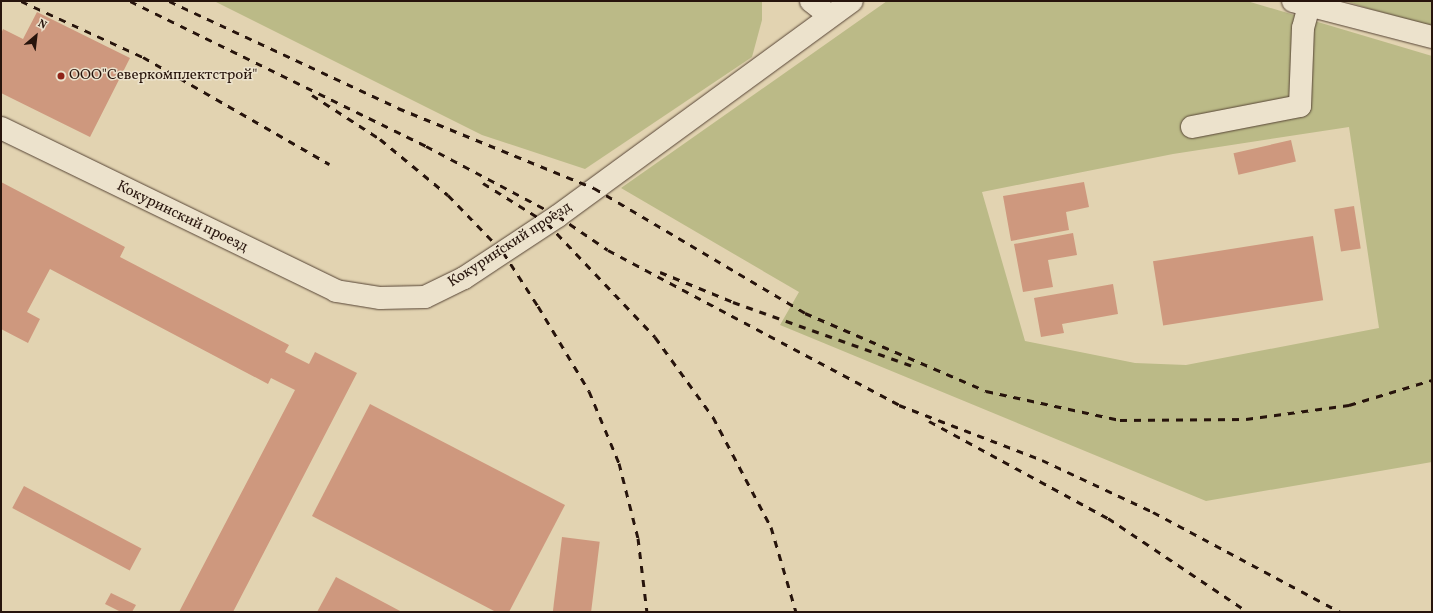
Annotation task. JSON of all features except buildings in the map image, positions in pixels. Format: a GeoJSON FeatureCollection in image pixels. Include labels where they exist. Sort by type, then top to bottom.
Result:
{"type":"FeatureCollection","features":[{"type":"Feature","properties":{"kind":"street"},"geometry":{"type":"LineString","coordinates":[[811,1],[830,16]]}},
{"type":"Feature","properties":{"kind":"street","name":"Кокуринский проезд"},"geometry":{"type":"LineString","coordinates":[[1,128],[336,291],[380,298],[425,296],[464,278],[558,216],[852,1]]}},
{"type":"Feature","properties":{"kind":"street"},"geometry":{"type":"LineString","coordinates":[[1192,127],[1300,106],[1303,28],[1301,3],[1432,38]]}},
{"type":"Feature","properties":{"kind":"shaded area"},"geometry":{"type":"Polygon","coordinates":[[[214,1],[762,1],[762,20],[752,57],[585,169],[482,135],[214,1]]]}},
{"type":"Feature","properties":{"kind":"shaded area"},"geometry":{"type":"Polygon","coordinates":[[[887,1],[1247,1],[1432,56],[1432,462],[1206,501],[780,325],[799,292],[621,188],[887,1]],[[1349,127],[1173,154],[982,192],[1025,341],[1135,363],[1186,365],[1379,328],[1349,127]]]}},
{"type":"Feature","properties":{"kind":"shaded area"},"geometry":{"type":"Polygon","coordinates":[[[1345,1],[1432,1],[1432,26],[1370,9],[1345,1]]]}},
{"type":"Feature","properties":{"kind":"railway"},"geometry":{"type":"LineString","coordinates":[[21,1],[143,57],[329,164]]}},
{"type":"Feature","properties":{"kind":"railway"},"geometry":{"type":"LineString","coordinates":[[130,1],[426,146],[558,216],[608,250],[899,405],[1042,460],[1153,512],[1340,612]]}},
{"type":"Feature","properties":{"kind":"railway"},"geometry":{"type":"LineString","coordinates":[[169,1],[398,108],[594,188],[805,313],[986,391],[1120,420],[1246,419],[1349,405],[1432,380]]}},
{"type":"Feature","properties":{"kind":"railway"},"geometry":{"type":"LineString","coordinates":[[312,95],[380,139],[448,195],[503,252],[538,306],[589,391],[619,463],[638,538],[647,612]]}},
{"type":"Feature","properties":{"kind":"railway"},"geometry":{"type":"LineString","coordinates":[[483,183],[547,223],[655,337],[713,417],[771,527],[796,612]]}},
{"type":"Feature","properties":{"kind":"railway"},"geometry":{"type":"LineString","coordinates":[[660,272],[733,302],[918,368]]}},
{"type":"Feature","properties":{"kind":"railway"},"geometry":{"type":"LineString","coordinates":[[929,421],[1108,518],[1248,612]]}},
{"type":"Feature","properties":{"kind":"place","name":"ООО\"Северкомплектстрой\""},"geometry":{"type":"Point","coordinates":[61,76]}}]}
